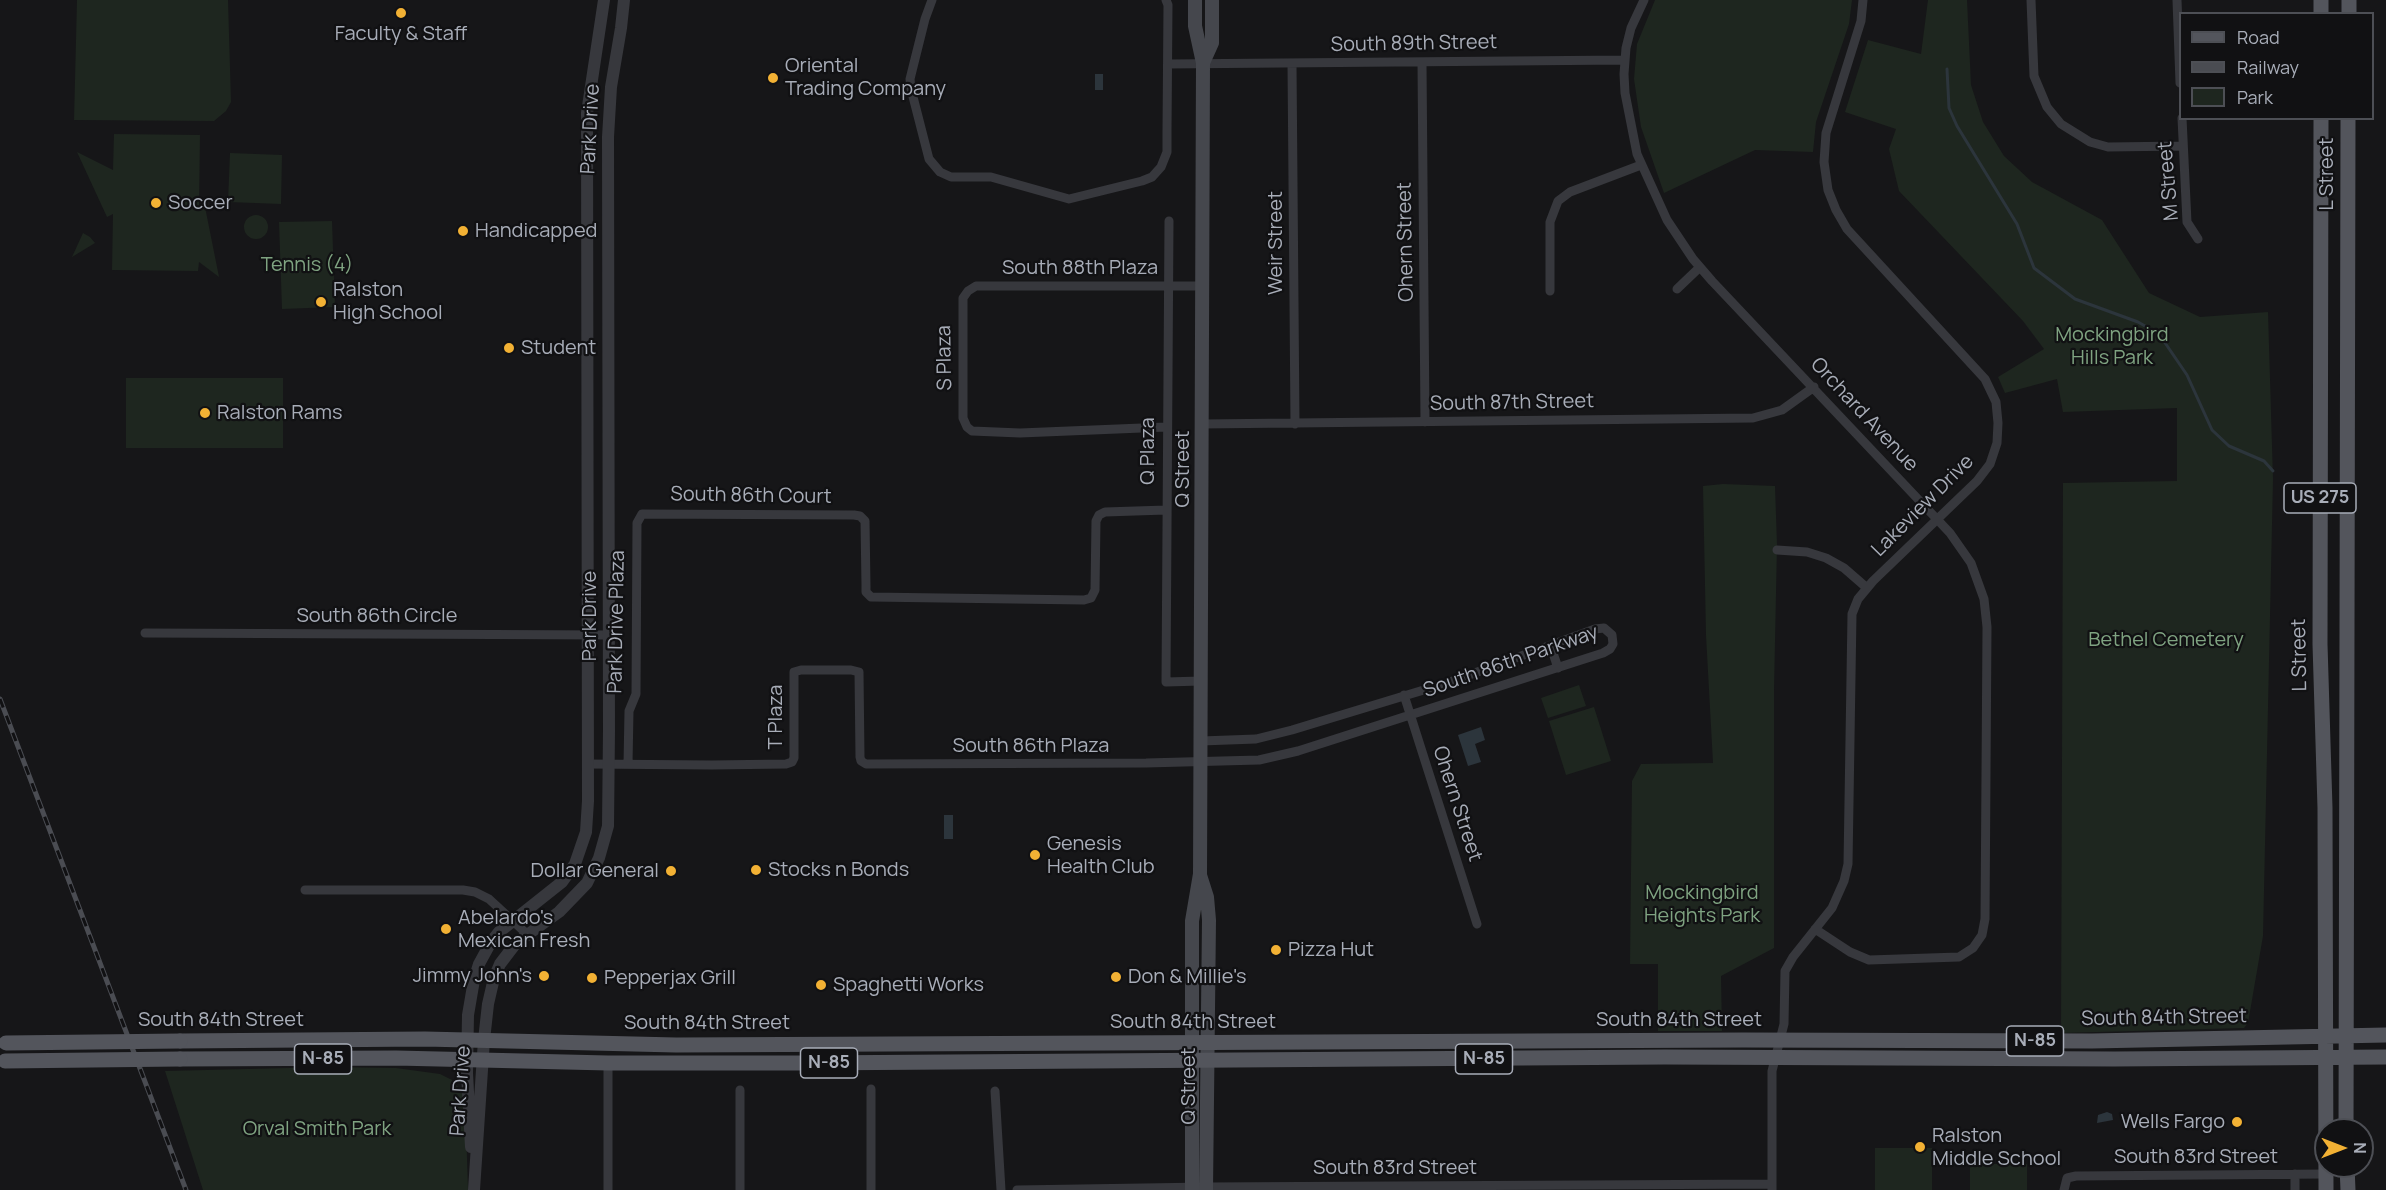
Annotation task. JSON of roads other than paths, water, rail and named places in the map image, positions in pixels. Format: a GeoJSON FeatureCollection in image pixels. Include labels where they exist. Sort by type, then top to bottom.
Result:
{"type":"FeatureCollection","features":[{"type":"Feature","properties":{"kind":"main road","name":"Q Street"},"geometry":{"type":"LineString","coordinates":[[1192,1188],[1192,921],[1200,874],[1201,762],[1203,63],[1195,26],[1196,0]]}},
{"type":"Feature","properties":{"kind":"main road","name":"Q Street"},"geometry":{"type":"LineString","coordinates":[[1203,63],[1212,43],[1212,0]]}},
{"type":"Feature","properties":{"kind":"main road","name":"L Street"},"geometry":{"type":"LineString","coordinates":[[2321,120],[2320,632],[2325,808],[2325,1118]]}},
{"type":"Feature","properties":{"kind":"main road","name":"L Street"},"geometry":{"type":"LineString","coordinates":[[2346,1118],[2348,120]]}},
{"type":"Feature","properties":{"kind":"main road","name":"Q Street"},"geometry":{"type":"LineString","coordinates":[[1200,874],[1207,897],[1209,920],[1206,1188]]}},
{"type":"Feature","properties":{"kind":"main road","name":"South 84th Street"},"geometry":{"type":"LineString","coordinates":[[3,1043],[484,1040],[631,1045],[2092,1041],[2386,1035]]}},
{"type":"Feature","properties":{"kind":"main road","name":"South 84th Street"},"geometry":{"type":"LineString","coordinates":[[2,1061],[180,1059],[608,1063],[2386,1057]]}},
{"type":"Feature","properties":{"kind":"street","name":"Park Drive"},"geometry":{"type":"LineString","coordinates":[[475,1060],[467,1040],[470,997],[479,964],[491,942],[514,920],[562,882],[575,864],[586,832],[586,113],[604,0]]}},
{"type":"Feature","properties":{"kind":"street","name":"Park Drive"},"geometry":{"type":"LineString","coordinates":[[474,1188],[468,1120],[475,1060],[484,1040],[489,997],[500,964],[527,934],[571,903],[593,872],[608,826],[608,137],[611,87],[624,0]]}},
{"type":"Feature","properties":{"kind":"street"},"geometry":{"type":"LineString","coordinates":[[932,0],[913,69],[911,89],[929,159],[940,172],[951,177],[991,177],[1069,199],[1152,177],[1161,167],[1167,152],[1168,5],[1166,0]]}},
{"type":"Feature","properties":{"kind":"street","name":"Orchard Avenue"},"geometry":{"type":"LineString","coordinates":[[1644,0],[1631,28],[1625,60],[1625,93],[1641,165],[1667,220],[1700,267],[1937,519],[1971,563],[1981,586],[1986,610],[1985,924],[1982,935],[1973,948],[1952,958],[1862,958],[1815,929]]}},
{"type":"Feature","properties":{"kind":"street","name":"Lakeview Drive"},"geometry":{"type":"LineString","coordinates":[[1772,1187],[1772,1071],[1784,1024],[1785,971],[1838,897],[1848,864],[1850,626],[1858,599],[1977,481],[1990,464],[1998,443],[1996,402],[1986,379],[1847,229],[1828,190],[1824,162],[1826,133],[1861,21],[1863,0]]}},
{"type":"Feature","properties":{"kind":"street"},"geometry":{"type":"LineString","coordinates":[[2031,0],[2034,76],[2047,107],[2061,124],[2090,142],[2119,149],[2184,146]]}},
{"type":"Feature","properties":{"kind":"street"},"geometry":{"type":"LineString","coordinates":[[2176,0],[2179,50]]}},
{"type":"Feature","properties":{"kind":"street","name":"South 89th Street"},"geometry":{"type":"LineString","coordinates":[[1168,64],[1625,60]]}},
{"type":"Feature","properties":{"kind":"street","name":"Ohern Street"},"geometry":{"type":"LineString","coordinates":[[1422,62],[1425,422]]}},
{"type":"Feature","properties":{"kind":"street","name":"Weir Street"},"geometry":{"type":"LineString","coordinates":[[1292,63],[1295,424]]}},
{"type":"Feature","properties":{"kind":"street","name":"M Street"},"geometry":{"type":"LineString","coordinates":[[2182,120],[2187,222],[2198,239]]}},
{"type":"Feature","properties":{"kind":"street"},"geometry":{"type":"LineString","coordinates":[[1550,291],[1550,222],[1558,201],[1570,192],[1641,165]]}},
{"type":"Feature","properties":{"kind":"street","name":"Q Plaza"},"geometry":{"type":"LineString","coordinates":[[1169,220],[1166,682],[1201,681]]}},
{"type":"Feature","properties":{"kind":"street"},"geometry":{"type":"LineString","coordinates":[[1677,289],[1700,267]]}},
{"type":"Feature","properties":{"kind":"street","name":"South 88th Plaza"},"geometry":{"type":"LineString","coordinates":[[963,298],[976,286],[1202,285]]}},
{"type":"Feature","properties":{"kind":"street","name":"S Plaza"},"geometry":{"type":"LineString","coordinates":[[963,298],[963,418],[967,427],[978,433],[1166,427]]}},
{"type":"Feature","properties":{"kind":"street","name":"South 87th Street"},"geometry":{"type":"LineString","coordinates":[[1202,424],[1753,418],[1782,410],[1814,387]]}},
{"type":"Feature","properties":{"kind":"street","name":"South 86th Court"},"geometry":{"type":"LineString","coordinates":[[640,516],[646,513],[854,515],[863,518],[865,524],[866,586],[869,596],[876,599],[1084,600],[1091,598],[1095,590],[1096,520],[1099,515],[1105,512],[1166,510]]}},
{"type":"Feature","properties":{"kind":"street","name":"Park Drive Plaza"},"geometry":{"type":"LineString","coordinates":[[628,764],[629,711],[636,694],[637,523],[640,516]]}},
{"type":"Feature","properties":{"kind":"street"},"geometry":{"type":"LineString","coordinates":[[1777,550],[1807,552],[1826,558],[1844,568],[1867,588]]}},
{"type":"Feature","properties":{"kind":"street","name":"South 86th Parkway"},"geometry":{"type":"LineString","coordinates":[[1201,741],[1256,739],[1450,682],[1604,628],[1612,634],[1613,644],[1603,653],[1316,745],[1259,760],[1201,762]]}},
{"type":"Feature","properties":{"kind":"street","name":"South 86th Circle"},"geometry":{"type":"LineString","coordinates":[[145,633],[609,635]]}},
{"type":"Feature","properties":{"kind":"street"},"geometry":{"type":"LineString","coordinates":[[1551,647],[1558,668]]}},
{"type":"Feature","properties":{"kind":"street","name":"T Plaza"},"geometry":{"type":"LineString","coordinates":[[628,764],[786,764],[792,762],[794,758],[794,672],[851,670],[858,672],[861,761]]}},
{"type":"Feature","properties":{"kind":"street"},"geometry":{"type":"LineString","coordinates":[[1450,682],[1459,700]]}},
{"type":"Feature","properties":{"kind":"street","name":"Ohern Street"},"geometry":{"type":"LineString","coordinates":[[1404,695],[1408,716],[1477,924]]}},
{"type":"Feature","properties":{"kind":"street"},"geometry":{"type":"LineString","coordinates":[[1309,725],[1316,745]]}},
{"type":"Feature","properties":{"kind":"street"},"geometry":{"type":"LineString","coordinates":[[1243,739],[1243,760]]}},
{"type":"Feature","properties":{"kind":"street","name":"South 86th Plaza"},"geometry":{"type":"LineString","coordinates":[[861,761],[866,764],[1201,762]]}},
{"type":"Feature","properties":{"kind":"street"},"geometry":{"type":"LineString","coordinates":[[587,764],[628,764]]}},
{"type":"Feature","properties":{"kind":"street"},"geometry":{"type":"LineString","coordinates":[[305,890],[463,890],[482,895],[514,920],[527,934]]}},
{"type":"Feature","properties":{"kind":"street"},"geometry":{"type":"LineString","coordinates":[[608,1063],[608,1190]]}},
{"type":"Feature","properties":{"kind":"street"},"geometry":{"type":"LineString","coordinates":[[871,1089],[871,1190]]}},
{"type":"Feature","properties":{"kind":"street"},"geometry":{"type":"LineString","coordinates":[[740,1090],[740,1190]]}},
{"type":"Feature","properties":{"kind":"street"},"geometry":{"type":"LineString","coordinates":[[995,1091],[1001,1190]]}},
{"type":"Feature","properties":{"kind":"street"},"geometry":{"type":"LineString","coordinates":[[2295,1174],[2295,1190]]}},
{"type":"Feature","properties":{"kind":"street","name":"South 83rd Street"},"geometry":{"type":"LineString","coordinates":[[2064,1190],[2067,1178],[2314,1174]]}},
{"type":"Feature","properties":{"kind":"street","name":"South 83rd Street"},"geometry":{"type":"LineString","coordinates":[[1017,1190],[1772,1187]]}},
{"type":"Feature","properties":{"kind":"waterway"},"geometry":{"type":"LineString","coordinates":[[1947,69],[1949,108],[1957,126],[2017,224],[2034,268],[2075,299],[2138,322],[2159,334],[2187,375],[2212,430],[2229,446],[2264,461],[2273,471]]}},
{"type":"Feature","properties":{"kind":"railway"},"geometry":{"type":"LineString","coordinates":[[0,699],[186,1190]]}},
{"type":"Feature","properties":{"kind":"place","name":"Faculty & Staff"},"geometry":{"type":"Point","coordinates":[401,13]}},
{"type":"Feature","properties":{"kind":"place","name":"Oriental Trading Company"},"geometry":{"type":"Point","coordinates":[773,78]}},
{"type":"Feature","properties":{"kind":"place","name":"Soccer"},"geometry":{"type":"Point","coordinates":[156,203]}},
{"type":"Feature","properties":{"kind":"place","name":"Handicapped"},"geometry":{"type":"Point","coordinates":[463,231]}},
{"type":"Feature","properties":{"kind":"place","name":"Ralston High School"},"geometry":{"type":"Point","coordinates":[321,302]}},
{"type":"Feature","properties":{"kind":"place","name":"Student"},"geometry":{"type":"Point","coordinates":[509,348]}},
{"type":"Feature","properties":{"kind":"place","name":"Ralston Rams"},"geometry":{"type":"Point","coordinates":[205,413]}},
{"type":"Feature","properties":{"kind":"place","name":"Genesis Health Club"},"geometry":{"type":"Point","coordinates":[1035,855]}},
{"type":"Feature","properties":{"kind":"place","name":"Stocks n Bonds"},"geometry":{"type":"Point","coordinates":[756,870]}},
{"type":"Feature","properties":{"kind":"place","name":"Dollar General"},"geometry":{"type":"Point","coordinates":[671,871]}},
{"type":"Feature","properties":{"kind":"place","name":"Abelardo's Mexican Fresh"},"geometry":{"type":"Point","coordinates":[446,929]}},
{"type":"Feature","properties":{"kind":"place","name":"Pizza Hut"},"geometry":{"type":"Point","coordinates":[1276,950]}},
{"type":"Feature","properties":{"kind":"place","name":"Jimmy John's"},"geometry":{"type":"Point","coordinates":[544,976]}},
{"type":"Feature","properties":{"kind":"place","name":"Don & Millie's"},"geometry":{"type":"Point","coordinates":[1116,977]}},
{"type":"Feature","properties":{"kind":"place","name":"Pepperjax Grill"},"geometry":{"type":"Point","coordinates":[592,978]}},
{"type":"Feature","properties":{"kind":"place","name":"Spaghetti Works"},"geometry":{"type":"Point","coordinates":[821,985]}},
{"type":"Feature","properties":{"kind":"place","name":"Wells Fargo"},"geometry":{"type":"Point","coordinates":[2237,1122]}},
{"type":"Feature","properties":{"kind":"place","name":"Ralston Middle School"},"geometry":{"type":"Point","coordinates":[1920,1147]}},
{"type":"Feature","properties":{"kind":"park label","name":"Tennis (4)"},"geometry":{"type":"Point","coordinates":[307,265]}},
{"type":"Feature","properties":{"kind":"park label","name":"Mockingbird Hills Park"},"geometry":{"type":"Point","coordinates":[2112,346]}},
{"type":"Feature","properties":{"kind":"park label","name":"Bethel Cemetery"},"geometry":{"type":"Point","coordinates":[2166,640]}},
{"type":"Feature","properties":{"kind":"park label","name":"Mockingbird Heights Park"},"geometry":{"type":"Point","coordinates":[1702,904]}},
{"type":"Feature","properties":{"kind":"park label","name":"Orval Smith Park"},"geometry":{"type":"Point","coordinates":[317,1129]}}]}
